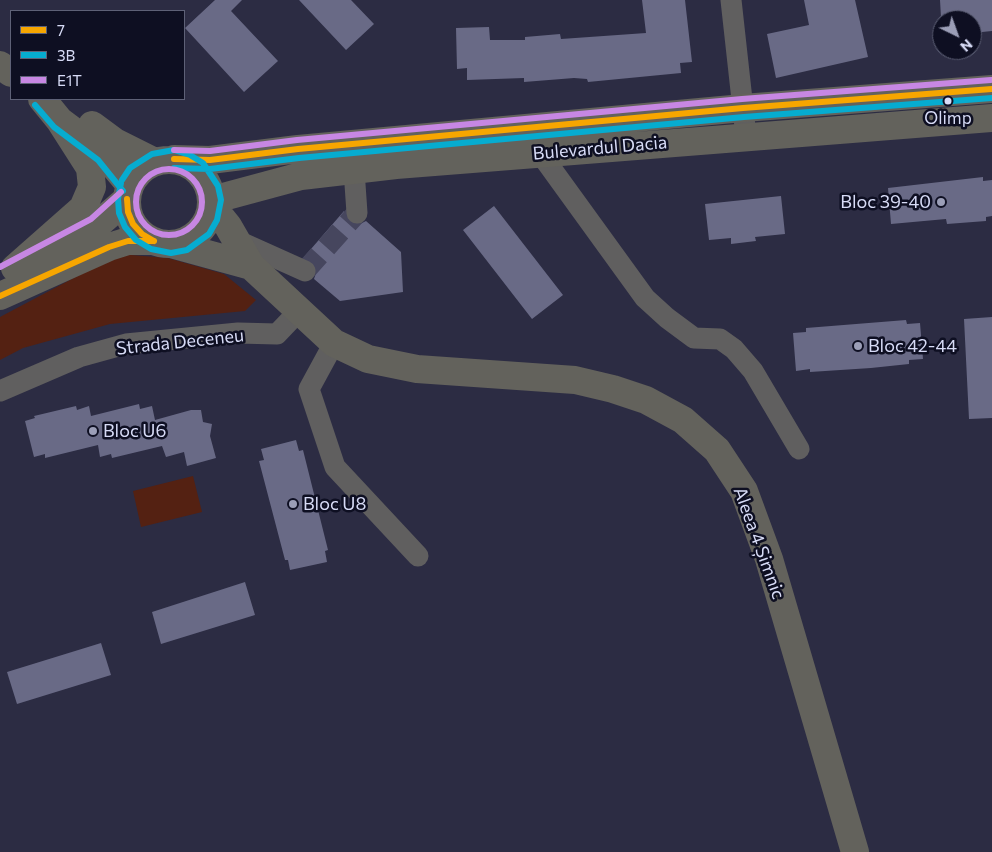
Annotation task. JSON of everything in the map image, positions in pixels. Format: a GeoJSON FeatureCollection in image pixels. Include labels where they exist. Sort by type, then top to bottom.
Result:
{"type":"FeatureCollection","features":[{"type":"Feature","properties":{"kind":"main road","name":"Bulevardul Dacia"},"geometry":{"type":"LineString","coordinates":[[165,161],[210,160],[298,148],[743,108],[992,89]]}},
{"type":"Feature","properties":{"kind":"main road"},"geometry":{"type":"LineString","coordinates":[[43,100],[104,154],[129,192]]}},
{"type":"Feature","properties":{"kind":"main road"},"geometry":{"type":"LineString","coordinates":[[0,296],[110,247],[128,241],[183,242],[202,228],[209,217],[211,203],[204,178],[196,169],[165,161],[115,142],[74,111],[55,110]]}},
{"type":"Feature","properties":{"kind":"main road"},"geometry":{"type":"LineString","coordinates":[[7,273],[83,208],[92,188],[90,168],[55,110]]}},
{"type":"Feature","properties":{"kind":"main road","name":"Bulevardul Dacia"},"geometry":{"type":"LineString","coordinates":[[211,203],[300,176],[354,170],[746,136],[992,118]]}},
{"type":"Feature","properties":{"kind":"main road"},"geometry":{"type":"LineString","coordinates":[[162,243],[142,234],[133,224],[128,212],[129,192],[136,175],[165,161]]}},
{"type":"Feature","properties":{"kind":"main road"},"geometry":{"type":"LineString","coordinates":[[7,273],[96,226],[129,192]]}},
{"type":"Feature","properties":{"kind":"main road","name":"Aleea 4 Șimnic"},"geometry":{"type":"LineString","coordinates":[[211,203],[228,226],[250,266],[334,343],[368,359],[417,369],[575,380],[646,400],[683,420],[718,450],[744,491],[768,559],[855,852]]}},
{"type":"Feature","properties":{"kind":"main road","name":"Aleea 4 Șimnic"},"geometry":{"type":"LineString","coordinates":[[162,243],[250,266]]}},
{"type":"Feature","properties":{"kind":"street"},"geometry":{"type":"LineString","coordinates":[[731,0],[746,136]]}},
{"type":"Feature","properties":{"kind":"street"},"geometry":{"type":"LineString","coordinates":[[540,153],[645,298],[667,318],[694,338],[720,339],[734,349],[753,371],[799,450]]}},
{"type":"Feature","properties":{"kind":"street"},"geometry":{"type":"LineString","coordinates":[[354,170],[357,213]]}},
{"type":"Feature","properties":{"kind":"street"},"geometry":{"type":"LineString","coordinates":[[236,240],[305,271]]}},
{"type":"Feature","properties":{"kind":"street","name":"Strada Deceneu"},"geometry":{"type":"LineString","coordinates":[[0,391],[79,357],[126,344],[238,334],[277,334],[298,312]]}},
{"type":"Feature","properties":{"kind":"street"},"geometry":{"type":"LineString","coordinates":[[334,343],[309,389],[335,467],[418,556]]}},
{"type":"Feature","properties":{"kind":"shaded area"},"geometry":{"type":"Polygon","coordinates":[[[119,254],[168,258],[224,274],[256,300],[245,311],[110,324],[23,348],[0,360],[0,317],[119,254]]]}},
{"type":"Feature","properties":{"kind":"shaded area"},"geometry":{"type":"Polygon","coordinates":[[[193,476],[202,512],[141,527],[133,491],[193,476]]]}},
{"type":"Feature","properties":{"kind":"building"},"geometry":{"type":"Polygon","coordinates":[[[215,0],[242,0],[231,11],[278,61],[244,92],[185,28],[215,0]]]}},
{"type":"Feature","properties":{"kind":"building"},"geometry":{"type":"Polygon","coordinates":[[[299,0],[351,0],[374,24],[346,50],[299,0]]]}},
{"type":"Feature","properties":{"kind":"building"},"geometry":{"type":"Polygon","coordinates":[[[642,0],[685,0],[692,62],[680,63],[681,73],[588,82],[587,79],[574,78],[524,82],[524,78],[467,80],[467,68],[457,69],[456,28],[489,27],[490,40],[525,40],[525,37],[560,34],[561,39],[646,33],[642,0]]]}},
{"type":"Feature","properties":{"kind":"building"},"geometry":{"type":"Polygon","coordinates":[[[804,0],[855,0],[868,57],[776,78],[767,34],[809,25],[804,0]]]}},
{"type":"Feature","properties":{"kind":"building"},"geometry":{"type":"Polygon","coordinates":[[[940,0],[992,0],[992,31],[982,32],[982,10],[941,10],[940,0]]]}},
{"type":"Feature","properties":{"kind":"building","name":"Bloc 39-40"},"geometry":{"type":"Polygon","coordinates":[[[983,177],[983,181],[992,180],[992,216],[986,217],[986,221],[947,224],[946,219],[891,224],[888,188],[983,177]]]}},
{"type":"Feature","properties":{"kind":"building"},"geometry":{"type":"Polygon","coordinates":[[[781,196],[785,234],[755,237],[756,241],[731,244],[731,238],[709,240],[705,204],[781,196]]]}},
{"type":"Feature","properties":{"kind":"building"},"geometry":{"type":"Polygon","coordinates":[[[494,206],[563,295],[532,319],[463,230],[494,206]]]}},
{"type":"Feature","properties":{"kind":"building"},"geometry":{"type":"Polygon","coordinates":[[[344,211],[346,220],[351,224],[358,225],[366,221],[401,252],[403,292],[340,301],[314,279],[317,270],[315,264],[304,257],[344,211]]]}},
{"type":"Feature","properties":{"kind":"building"},"geometry":{"type":"Polygon","coordinates":[[[992,317],[992,418],[969,419],[964,319],[992,317]]]}},
{"type":"Feature","properties":{"kind":"building","name":"Bloc 42-44"},"geometry":{"type":"Polygon","coordinates":[[[906,320],[907,324],[920,323],[923,359],[909,360],[909,364],[871,368],[810,372],[810,369],[796,371],[793,333],[806,332],[806,328],[906,320]]]}},
{"type":"Feature","properties":{"kind":"building","name":"Bloc U6"},"geometry":{"type":"Polygon","coordinates":[[[139,404],[140,409],[152,406],[155,420],[191,410],[201,410],[203,422],[212,424],[210,436],[216,458],[187,466],[184,452],[166,457],[162,446],[112,458],[111,454],[100,457],[98,445],[45,458],[45,454],[34,457],[25,421],[35,418],[34,416],[76,406],[77,410],[89,406],[91,416],[139,404]]]}},
{"type":"Feature","properties":{"kind":"building","name":"Bloc U8"},"geometry":{"type":"Polygon","coordinates":[[[296,440],[299,451],[303,450],[328,550],[325,551],[327,562],[290,570],[288,560],[285,560],[259,461],[264,460],[261,449],[296,440]]]}},
{"type":"Feature","properties":{"kind":"building"},"geometry":{"type":"Polygon","coordinates":[[[245,582],[255,615],[161,644],[152,612],[245,582]]]}},
{"type":"Feature","properties":{"kind":"building"},"geometry":{"type":"Polygon","coordinates":[[[101,643],[111,675],[17,704],[7,672],[101,643]]]}},
{"type":"Feature","properties":{"kind":"tunnel"},"geometry":{"type":"LineString","coordinates":[[305,271],[357,213]]}},
{"type":"Feature","properties":{"kind":"transit line","name":"E1T"},"geometry":{"type":"LineString","coordinates":[[174,150],[210,151],[297,140],[742,99],[991,80]]}},
{"type":"Feature","properties":{"kind":"transit line","name":"7"},"geometry":{"type":"LineString","coordinates":[[174,159],[210,160],[298,149],[743,108],[992,89]]}},
{"type":"Feature","properties":{"kind":"transit line","name":"3B"},"geometry":{"type":"LineString","coordinates":[[174,168],[210,169],[299,158],[744,117],[992,98]]}},
{"type":"Feature","properties":{"kind":"transit line","name":"3B"},"geometry":{"type":"LineString","coordinates":[[35,105],[54,127],[98,160],[123,191]]}},
{"type":"Feature","properties":{"kind":"transit line","name":"3B"},"geometry":{"type":"LineString","coordinates":[[121,183],[118,199],[119,213],[125,227],[136,240],[151,249],[171,253],[187,250],[209,234],[217,220],[221,200],[218,186],[203,163],[190,155],[174,150],[152,154],[130,168],[122,180]]}},
{"type":"Feature","properties":{"kind":"transit line","name":"E1T"},"geometry":{"type":"LineString","coordinates":[[162,169],[176,169],[188,174],[197,183],[202,195],[202,202],[200,215],[193,226],[176,235],[162,235],[150,230],[141,221],[136,209],[136,195],[141,183],[150,174],[162,169]]}},
{"type":"Feature","properties":{"kind":"transit line","name":"E1T"},"geometry":{"type":"LineString","coordinates":[[0,267],[91,219],[121,192]]}},
{"type":"Feature","properties":{"kind":"transit line","name":"7"},"geometry":{"type":"LineString","coordinates":[[127,199],[128,212],[133,224],[142,234],[154,241]]}},
{"type":"Feature","properties":{"kind":"transit line","name":"7"},"geometry":{"type":"LineString","coordinates":[[0,296],[109,247],[128,241],[154,241]]}},
{"type":"Feature","properties":{"kind":"place","name":"Olimp"},"geometry":{"type":"Point","coordinates":[948,101]}},
{"type":"Feature","properties":{"kind":"place","name":"Bloc 39-40"},"geometry":{"type":"Point","coordinates":[941,202]}},
{"type":"Feature","properties":{"kind":"place","name":"Bloc 42-44"},"geometry":{"type":"Point","coordinates":[858,346]}},
{"type":"Feature","properties":{"kind":"place","name":"Bloc U6"},"geometry":{"type":"Point","coordinates":[93,431]}},
{"type":"Feature","properties":{"kind":"place","name":"Bloc U8"},"geometry":{"type":"Point","coordinates":[293,504]}}]}
